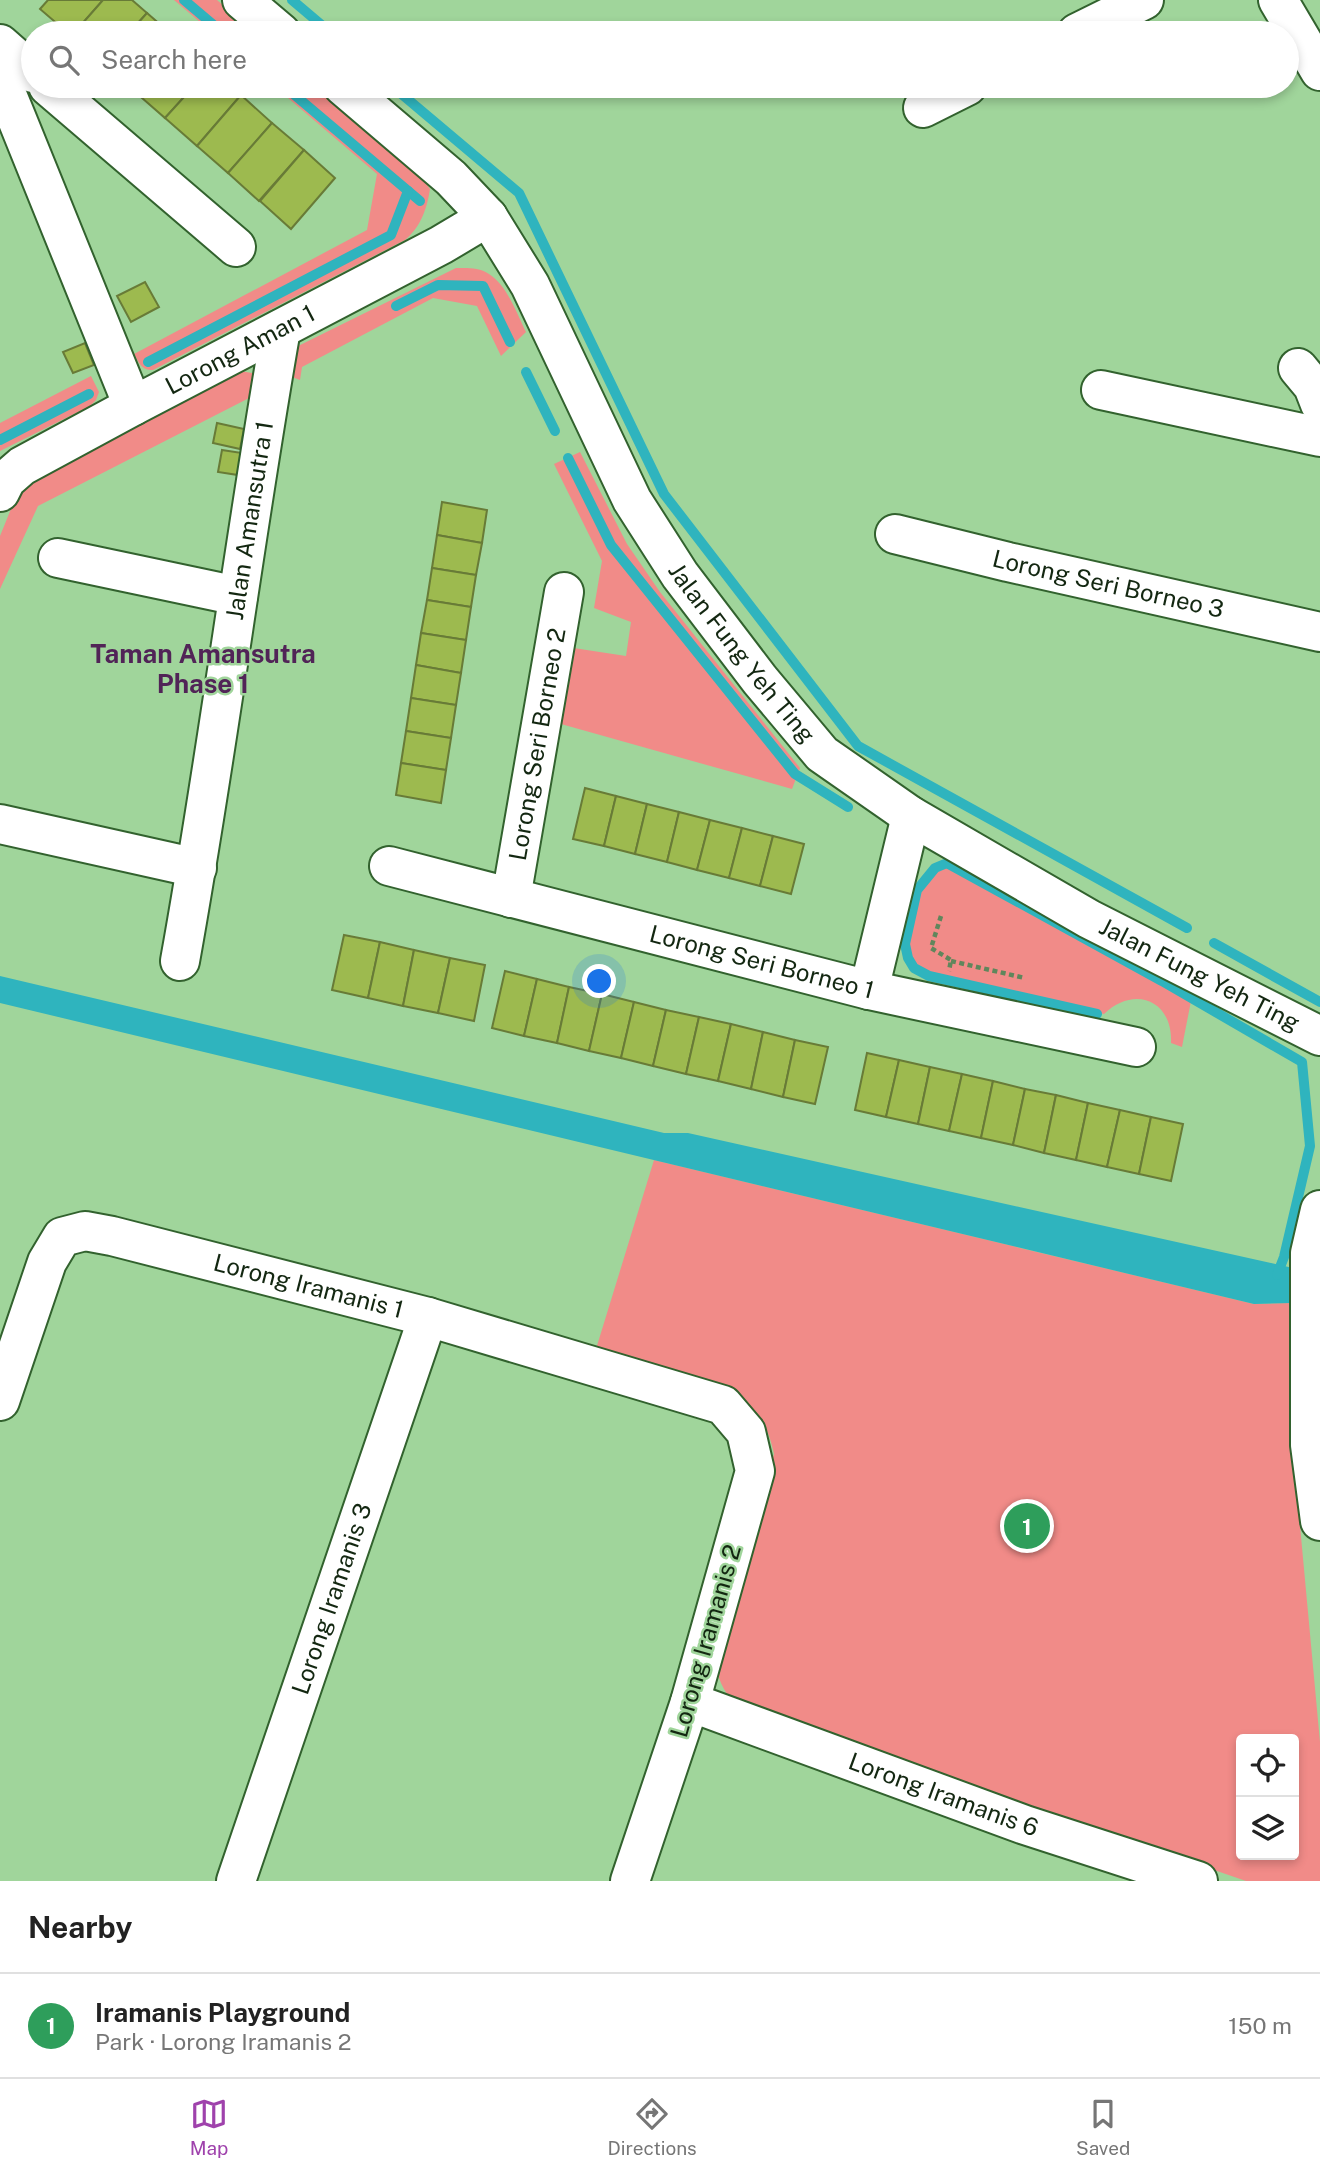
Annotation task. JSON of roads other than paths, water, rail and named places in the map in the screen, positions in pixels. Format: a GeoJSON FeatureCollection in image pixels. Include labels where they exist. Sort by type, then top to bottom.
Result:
{"type":"FeatureCollection","features":[{"type":"Feature","properties":{"kind":"street"},"geometry":{"type":"LineString","coordinates":[[242,0],[267,21]]}},
{"type":"Feature","properties":{"kind":"street"},"geometry":{"type":"LineString","coordinates":[[1101,21],[1144,0]]}},
{"type":"Feature","properties":{"kind":"street"},"geometry":{"type":"LineString","coordinates":[[1279,0],[1291,21]]}},
{"type":"Feature","properties":{"kind":"street"},"geometry":{"type":"LineString","coordinates":[[1299,35],[1320,71]]}},
{"type":"Feature","properties":{"kind":"street"},"geometry":{"type":"LineString","coordinates":[[0,44],[21,62]]}},
{"type":"Feature","properties":{"kind":"street"},"geometry":{"type":"LineString","coordinates":[[0,76],[133,406]]}},
{"type":"Feature","properties":{"kind":"street"},"geometry":{"type":"LineString","coordinates":[[62,98],[236,247]]}},
{"type":"Feature","properties":{"kind":"street","name":"Jalan Fung Yeh Ting"},"geometry":{"type":"LineString","coordinates":[[357,98],[451,177],[488,217],[530,285],[632,500],[680,575],[760,680],[822,754],[911,816],[1089,919],[1320,1036]]}},
{"type":"Feature","properties":{"kind":"street"},"geometry":{"type":"LineString","coordinates":[[923,108],[943,98]]}},
{"type":"Feature","properties":{"kind":"street","name":"Lorong Aman 1"},"geometry":{"type":"LineString","coordinates":[[0,492],[5,480],[22,466],[441,245],[488,217]]}},
{"type":"Feature","properties":{"kind":"street","name":"Jalan Amansutra 1"},"geometry":{"type":"LineString","coordinates":[[180,961],[197,868],[281,329]]}},
{"type":"Feature","properties":{"kind":"street"},"geometry":{"type":"LineString","coordinates":[[1298,368],[1313,386],[1320,404]]}},
{"type":"Feature","properties":{"kind":"street"},"geometry":{"type":"LineString","coordinates":[[1101,390],[1320,437]]}},
{"type":"Feature","properties":{"kind":"street","name":"Lorong Seri Borneo 3"},"geometry":{"type":"LineString","coordinates":[[895,534],[1320,632]]}},
{"type":"Feature","properties":{"kind":"street"},"geometry":{"type":"LineString","coordinates":[[58,558],[238,596]]}},
{"type":"Feature","properties":{"kind":"street","name":"Lorong Seri Borneo 2"},"geometry":{"type":"LineString","coordinates":[[511,898],[564,592]]}},
{"type":"Feature","properties":{"kind":"street"},"geometry":{"type":"LineString","coordinates":[[869,990],[911,816]]}},
{"type":"Feature","properties":{"kind":"street"},"geometry":{"type":"LineString","coordinates":[[0,824],[197,868]]}},
{"type":"Feature","properties":{"kind":"street","name":"Lorong Seri Borneo 1"},"geometry":{"type":"LineString","coordinates":[[389,866],[869,990],[1136,1047]]}},
{"type":"Feature","properties":{"kind":"street"},"geometry":{"type":"LineString","coordinates":[[1320,1210],[1310,1253],[1310,1445],[1320,1521]]}},
{"type":"Feature","properties":{"kind":"street","name":"Lorong Iramanis 1"},"geometry":{"type":"LineString","coordinates":[[0,1401],[47,1262],[62,1237],[85,1231],[428,1317],[723,1405]]}},
{"type":"Feature","properties":{"kind":"street","name":"Lorong Iramanis 3"},"geometry":{"type":"LineString","coordinates":[[236,1881],[428,1317]]}},
{"type":"Feature","properties":{"kind":"street","name":"Lorong Iramanis 2"},"geometry":{"type":"LineString","coordinates":[[630,1881],[690,1702],[755,1471],[746,1432],[723,1405]]}},
{"type":"Feature","properties":{"kind":"street","name":"Lorong Iramanis 6"},"geometry":{"type":"LineString","coordinates":[[690,1702],[1025,1825],[1198,1881]]}},
{"type":"Feature","properties":{"kind":"water"},"geometry":{"type":"Polygon","coordinates":[[[0,976],[664,1133],[688,1133],[1293,1268],[1291,1303],[1254,1304],[0,1003],[0,976]]]}},
{"type":"Feature","properties":{"kind":"waterway"},"geometry":{"type":"LineString","coordinates":[[184,0],[209,21]]}},
{"type":"Feature","properties":{"kind":"waterway"},"geometry":{"type":"LineString","coordinates":[[292,0],[317,21]]}},
{"type":"Feature","properties":{"kind":"waterway"},"geometry":{"type":"LineString","coordinates":[[298,98],[420,201]]}},
{"type":"Feature","properties":{"kind":"waterway"},"geometry":{"type":"LineString","coordinates":[[406,98],[519,193],[664,494],[858,746],[1187,928]]}},
{"type":"Feature","properties":{"kind":"waterway"},"geometry":{"type":"LineString","coordinates":[[148,362],[391,235],[408,191]]}},
{"type":"Feature","properties":{"kind":"waterway"},"geometry":{"type":"LineString","coordinates":[[396,306],[438,285],[483,286],[510,342]]}},
{"type":"Feature","properties":{"kind":"waterway"},"geometry":{"type":"LineString","coordinates":[[526,372],[555,431]]}},
{"type":"Feature","properties":{"kind":"waterway"},"geometry":{"type":"LineString","coordinates":[[0,440],[89,394]]}},
{"type":"Feature","properties":{"kind":"waterway"},"geometry":{"type":"LineString","coordinates":[[568,458],[611,545],[795,774],[848,807]]}},
{"type":"Feature","properties":{"kind":"waterway"},"geometry":{"type":"LineString","coordinates":[[1097,1014],[929,976],[914,968],[908,958],[905,944],[917,890],[935,868],[947,863],[1162,981],[1302,1062],[1310,1146],[1284,1257],[1277,1275]]}},
{"type":"Feature","properties":{"kind":"waterway"},"geometry":{"type":"LineString","coordinates":[[1214,943],[1320,1002]]}},
{"type":"Feature","properties":{"kind":"place","name":"Iramanis Playground"},"geometry":{"type":"Point","coordinates":[1027,1526]}},
{"type":"Feature","properties":{"kind":"district","name":"Taman Amansutra Phase 1"},"geometry":{"type":"Point","coordinates":[203,669]}}]}
